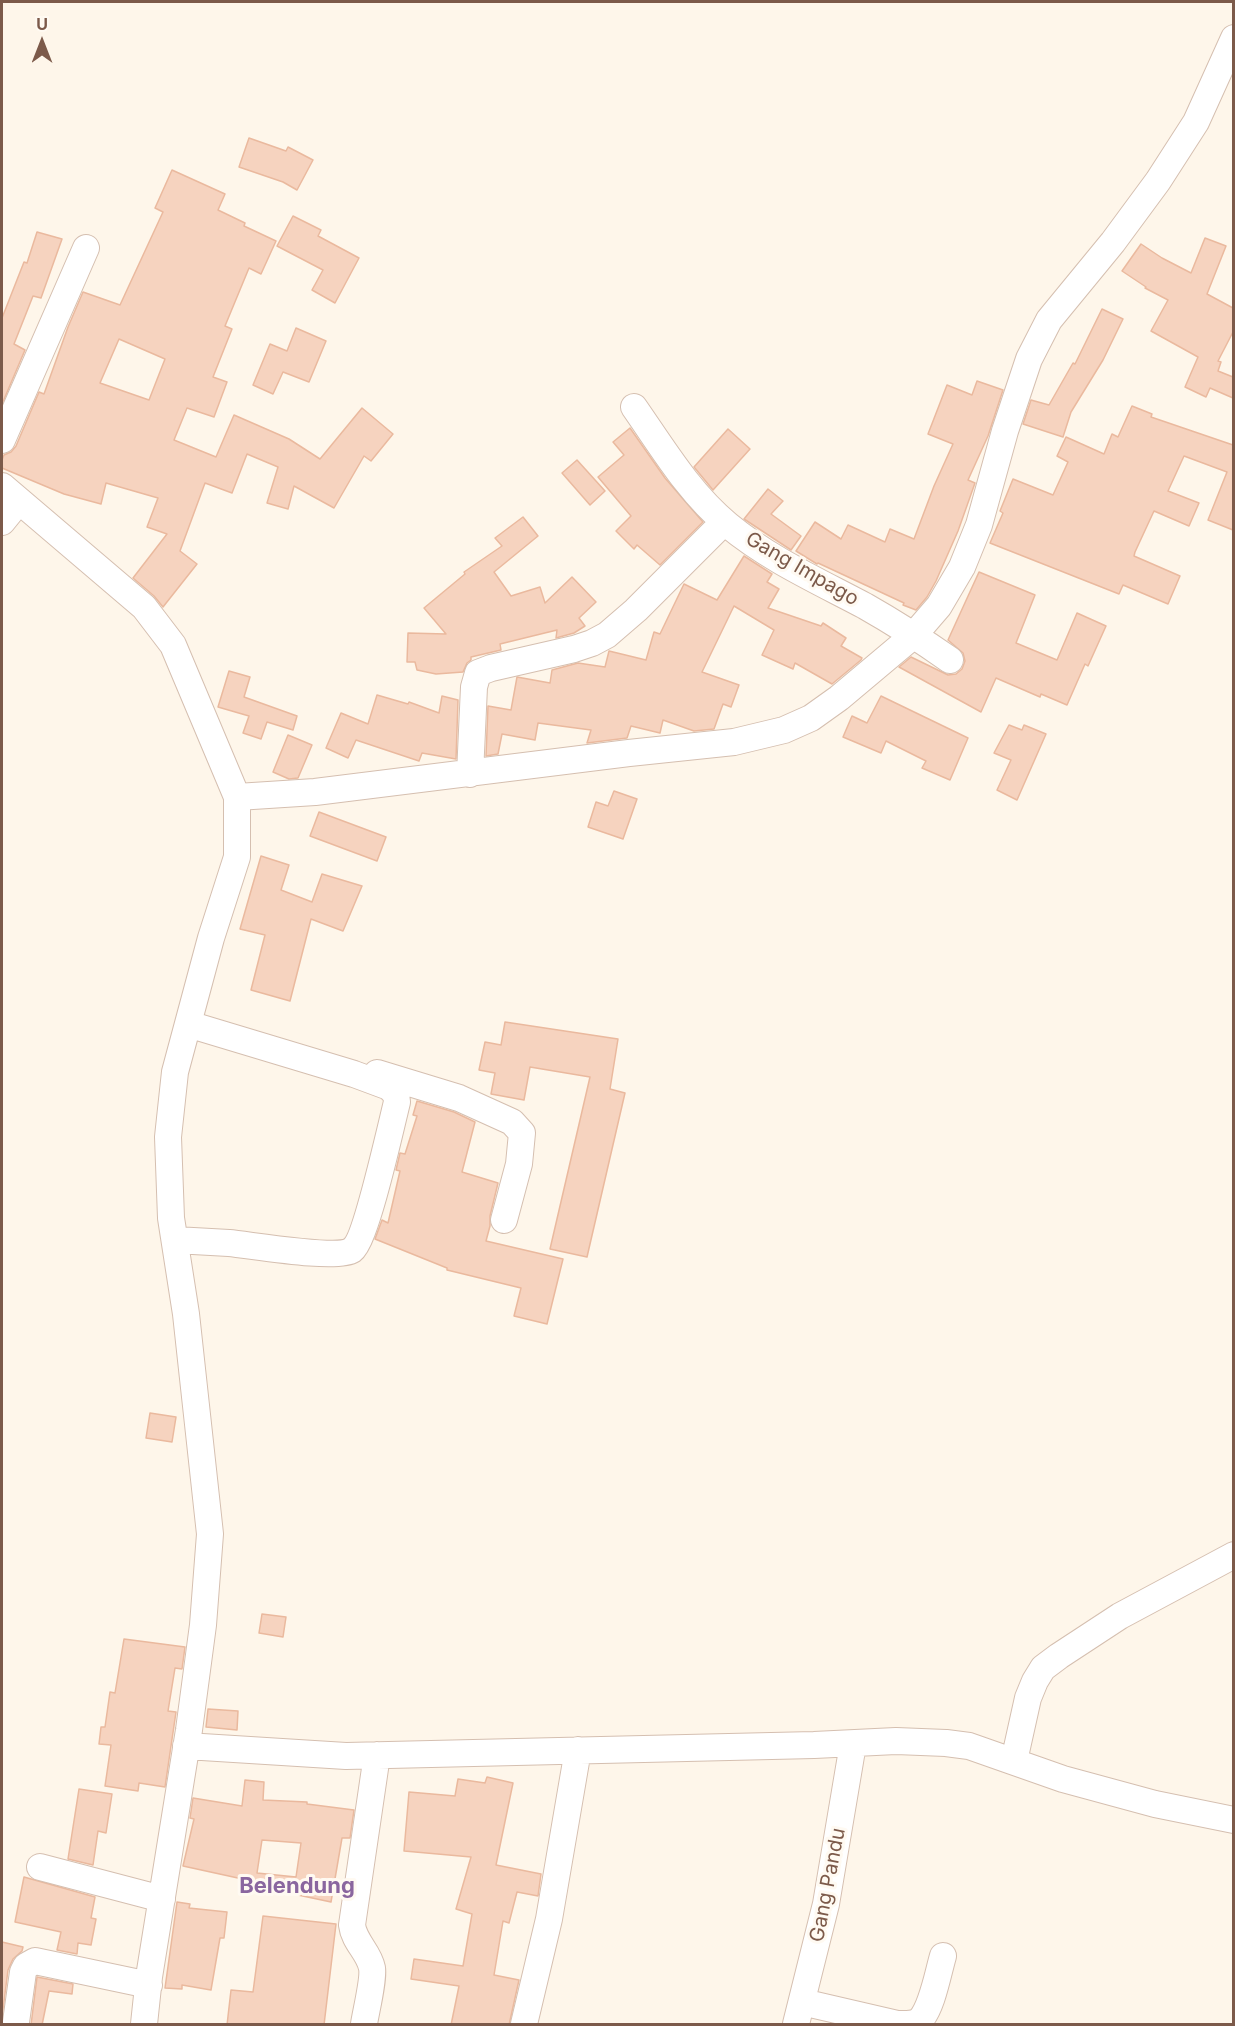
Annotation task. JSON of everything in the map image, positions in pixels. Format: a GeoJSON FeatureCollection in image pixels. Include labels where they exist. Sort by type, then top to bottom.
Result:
{"type":"FeatureCollection","features":[{"type":"Feature","properties":{"kind":"street"},"geometry":{"type":"LineString","coordinates":[[237,796],[315,792],[734,742],[784,730],[811,718],[839,699],[914,635],[939,606],[966,557],[980,525],[1018,389],[1029,359],[1049,320],[1113,242],[1158,182],[1196,122],[1233,38]]}},
{"type":"Feature","properties":{"kind":"street"},"geometry":{"type":"LineString","coordinates":[[2,440],[86,248]]}},
{"type":"Feature","properties":{"kind":"street","name":"Gang Impago"},"geometry":{"type":"LineString","coordinates":[[634,406],[679,472],[724,522],[772,557],[914,635],[950,660]]}},
{"type":"Feature","properties":{"kind":"street"},"geometry":{"type":"LineString","coordinates":[[2,522],[10,493],[144,608],[173,645],[237,796],[237,857],[211,938],[175,1072],[168,1137],[171,1218],[186,1314],[210,1534],[203,1625],[148,1985],[144,2025]]}},
{"type":"Feature","properties":{"kind":"street"},"geometry":{"type":"LineString","coordinates":[[470,774],[474,687],[478,673],[574,649],[607,635],[636,610],[724,522]]}},
{"type":"Feature","properties":{"kind":"street"},"geometry":{"type":"LineString","coordinates":[[190,1019],[459,1098],[512,1122],[522,1133],[519,1164],[504,1220]]}},
{"type":"Feature","properties":{"kind":"street"},"geometry":{"type":"LineString","coordinates":[[174,1240],[231,1243],[321,1253],[344,1253],[352,1250],[359,1241],[397,1102],[396,1094],[389,1087],[190,1019]]}},
{"type":"Feature","properties":{"kind":"street"},"geometry":{"type":"LineString","coordinates":[[1014,1761],[1028,1698],[1043,1668],[1120,1616],[1233,1555]]}},
{"type":"Feature","properties":{"kind":"street"},"geometry":{"type":"LineString","coordinates":[[186,1746],[346,1756],[853,1744],[896,1741],[946,1743],[969,1746],[1063,1779],[1155,1804],[1233,1820]]}},
{"type":"Feature","properties":{"kind":"street","name":"Gang Pandu"},"geometry":{"type":"LineString","coordinates":[[799,2013],[826,1904],[853,1744]]}},
{"type":"Feature","properties":{"kind":"street"},"geometry":{"type":"LineString","coordinates":[[524,2025],[549,1919],[578,1750]]}},
{"type":"Feature","properties":{"kind":"street"},"geometry":{"type":"LineString","coordinates":[[363,2025],[372,1969],[353,1934],[352,1925],[377,1755]]}},
{"type":"Feature","properties":{"kind":"street"},"geometry":{"type":"LineString","coordinates":[[40,1867],[162,1899]]}},
{"type":"Feature","properties":{"kind":"street"},"geometry":{"type":"LineString","coordinates":[[799,2013],[909,2025],[919,2021],[926,2010],[943,1956]]}},
{"type":"Feature","properties":{"kind":"street"},"geometry":{"type":"LineString","coordinates":[[16,2022],[23,1972],[26,1966],[35,1961],[148,1985]]}},
{"type":"Feature","properties":{"kind":"building"},"geometry":{"type":"Polygon","coordinates":[[[249,138],[286,151],[288,147],[313,160],[297,190],[283,182],[239,167],[249,138]]]}},
{"type":"Feature","properties":{"kind":"building"},"geometry":{"type":"Polygon","coordinates":[[[172,170],[225,194],[218,210],[245,223],[244,226],[276,241],[261,274],[249,268],[225,326],[232,329],[213,377],[227,382],[214,417],[187,408],[174,440],[216,457],[234,415],[289,439],[320,459],[362,408],[393,434],[371,461],[364,456],[334,508],[294,486],[288,509],[267,503],[278,467],[247,454],[232,493],[205,483],[180,551],[197,564],[163,607],[133,578],[167,534],[147,527],[158,498],[106,483],[101,504],[64,494],[2,468],[4,455],[16,446],[39,392],[44,394],[83,292],[120,305],[163,212],[155,208],[172,170]],[[119,339],[100,383],[149,400],[165,359],[119,339]]]}},
{"type":"Feature","properties":{"kind":"building"},"geometry":{"type":"Polygon","coordinates":[[[293,216],[321,230],[318,236],[359,258],[335,303],[312,290],[323,270],[277,246],[293,216]]]}},
{"type":"Feature","properties":{"kind":"building"},"geometry":{"type":"Polygon","coordinates":[[[37,232],[62,239],[41,298],[33,296],[14,344],[25,350],[2,404],[2,318],[24,262],[27,263],[37,232]]]}},
{"type":"Feature","properties":{"kind":"building"},"geometry":{"type":"Polygon","coordinates":[[[1205,238],[1226,246],[1207,294],[1233,308],[1233,332],[1218,361],[1221,362],[1218,371],[1233,377],[1233,398],[1210,388],[1206,397],[1185,387],[1198,357],[1151,331],[1168,300],[1145,288],[1122,271],[1141,244],[1191,273],[1205,238]]]}},
{"type":"Feature","properties":{"kind":"building"},"geometry":{"type":"Polygon","coordinates":[[[1102,309],[1123,319],[1103,360],[1071,412],[1063,437],[1023,424],[1031,400],[1049,405],[1073,363],[1075,364],[1102,309]]]}},
{"type":"Feature","properties":{"kind":"building"},"geometry":{"type":"Polygon","coordinates":[[[296,328],[326,341],[309,382],[283,372],[273,394],[253,385],[270,344],[287,351],[296,328]]]}},
{"type":"Feature","properties":{"kind":"building"},"geometry":{"type":"Polygon","coordinates":[[[977,381],[1003,390],[988,436],[968,480],[975,483],[958,531],[936,581],[916,610],[817,564],[796,551],[815,522],[841,539],[848,525],[885,542],[890,529],[914,539],[953,444],[928,434],[947,385],[972,395],[977,381]]]}},
{"type":"Feature","properties":{"kind":"building"},"geometry":{"type":"Polygon","coordinates":[[[1132,406],[1152,414],[1151,417],[1233,445],[1233,530],[1208,520],[1227,472],[1184,456],[1168,491],[1199,503],[1189,526],[1154,511],[1135,552],[1134,556],[1180,576],[1168,604],[1123,585],[1119,594],[990,543],[1003,513],[1000,511],[1013,479],[1053,495],[1068,462],[1057,456],[1066,437],[1104,454],[1112,434],[1118,437],[1132,406]]]}},
{"type":"Feature","properties":{"kind":"building"},"geometry":{"type":"Polygon","coordinates":[[[630,428],[665,478],[703,522],[660,565],[637,545],[634,549],[616,531],[631,516],[598,477],[624,455],[613,442],[630,428]]]}},
{"type":"Feature","properties":{"kind":"building"},"geometry":{"type":"Polygon","coordinates":[[[728,429],[750,449],[713,490],[694,467],[728,429]]]}},
{"type":"Feature","properties":{"kind":"building"},"geometry":{"type":"Polygon","coordinates":[[[577,460],[605,491],[590,505],[562,473],[577,460]]]}},
{"type":"Feature","properties":{"kind":"building"},"geometry":{"type":"Polygon","coordinates":[[[768,489],[783,501],[771,514],[801,536],[791,550],[744,519],[768,489]]]}},
{"type":"Feature","properties":{"kind":"building"},"geometry":{"type":"Polygon","coordinates":[[[523,517],[538,536],[494,572],[511,596],[540,587],[545,603],[572,577],[596,602],[579,618],[585,626],[574,633],[556,638],[557,630],[500,644],[501,650],[471,657],[463,672],[436,674],[417,670],[415,662],[407,662],[408,633],[446,634],[424,608],[465,574],[464,572],[502,546],[495,538],[523,517]]]}},
{"type":"Feature","properties":{"kind":"building"},"geometry":{"type":"Polygon","coordinates":[[[744,556],[772,574],[767,582],[779,589],[768,608],[821,626],[823,623],[846,638],[841,646],[862,658],[861,660],[832,684],[795,663],[793,669],[762,655],[774,630],[734,606],[702,672],[739,685],[731,707],[723,704],[714,729],[694,731],[663,720],[660,733],[631,726],[627,738],[587,743],[591,730],[538,723],[535,740],[502,734],[498,754],[486,756],[488,706],[511,710],[517,677],[550,683],[552,670],[578,663],[605,667],[609,651],[646,660],[654,632],[660,634],[684,584],[717,600],[744,556]]]}},
{"type":"Feature","properties":{"kind":"building"},"geometry":{"type":"Polygon","coordinates":[[[979,572],[1035,595],[1016,643],[1057,660],[1077,613],[1106,626],[1088,666],[1085,664],[1067,705],[1041,694],[1040,697],[996,678],[981,712],[899,667],[911,657],[948,675],[956,674],[962,669],[965,661],[963,653],[948,640],[979,572]]]}},
{"type":"Feature","properties":{"kind":"building"},"geometry":{"type":"Polygon","coordinates":[[[229,671],[250,677],[244,697],[297,716],[293,730],[267,722],[261,739],[243,733],[249,716],[218,707],[229,671]]]}},
{"type":"Feature","properties":{"kind":"building"},"geometry":{"type":"Polygon","coordinates":[[[377,695],[408,704],[409,702],[439,713],[442,696],[458,700],[456,759],[422,753],[419,761],[356,740],[348,758],[326,748],[341,713],[368,724],[377,695]]]}},
{"type":"Feature","properties":{"kind":"building"},"geometry":{"type":"Polygon","coordinates":[[[881,696],[968,738],[950,780],[922,768],[926,761],[886,741],[881,753],[843,737],[852,716],[867,723],[881,696]]]}},
{"type":"Feature","properties":{"kind":"building"},"geometry":{"type":"Polygon","coordinates":[[[1009,725],[1022,730],[1024,725],[1046,734],[1017,800],[997,790],[1011,760],[994,753],[1009,725]]]}},
{"type":"Feature","properties":{"kind":"building"},"geometry":{"type":"Polygon","coordinates":[[[288,735],[312,745],[298,778],[289,779],[273,772],[288,735]]]}},
{"type":"Feature","properties":{"kind":"building"},"geometry":{"type":"Polygon","coordinates":[[[614,791],[637,799],[623,839],[588,827],[596,802],[608,806],[614,791]]]}},
{"type":"Feature","properties":{"kind":"building"},"geometry":{"type":"Polygon","coordinates":[[[319,812],[386,837],[377,861],[310,836],[319,812]]]}},
{"type":"Feature","properties":{"kind":"building"},"geometry":{"type":"Polygon","coordinates":[[[261,856],[289,865],[281,890],[312,902],[322,874],[362,886],[343,931],[311,919],[290,1001],[251,990],[265,935],[240,929],[261,856]]]}},
{"type":"Feature","properties":{"kind":"building"},"geometry":{"type":"Polygon","coordinates":[[[505,1022],[618,1039],[610,1089],[625,1093],[587,1257],[550,1249],[590,1077],[530,1067],[524,1100],[491,1094],[495,1073],[479,1070],[485,1042],[501,1045],[505,1022]]]}},
{"type":"Feature","properties":{"kind":"building"},"geometry":{"type":"Polygon","coordinates":[[[417,1101],[454,1112],[475,1122],[462,1172],[498,1183],[486,1241],[563,1259],[547,1324],[514,1316],[521,1288],[447,1270],[447,1268],[375,1239],[382,1220],[388,1223],[400,1171],[396,1170],[400,1153],[405,1154],[417,1116],[413,1115],[417,1101]]]}},
{"type":"Feature","properties":{"kind":"building"},"geometry":{"type":"Polygon","coordinates":[[[150,1413],[176,1417],[172,1442],[146,1438],[150,1413]]]}},
{"type":"Feature","properties":{"kind":"building"},"geometry":{"type":"Polygon","coordinates":[[[262,1614],[286,1617],[283,1637],[259,1633],[262,1614]]]}},
{"type":"Feature","properties":{"kind":"building"},"geometry":{"type":"Polygon","coordinates":[[[124,1639],[185,1647],[182,1669],[175,1668],[168,1711],[176,1712],[165,1787],[139,1783],[138,1791],[105,1786],[111,1745],[99,1744],[101,1727],[105,1727],[110,1692],[115,1693],[124,1639]]]}},
{"type":"Feature","properties":{"kind":"building"},"geometry":{"type":"Polygon","coordinates":[[[208,1709],[238,1711],[237,1730],[206,1727],[208,1709]]]}},
{"type":"Feature","properties":{"kind":"building"},"geometry":{"type":"Polygon","coordinates":[[[487,1777],[513,1783],[496,1865],[541,1874],[538,1896],[517,1892],[509,1923],[503,1921],[494,1975],[519,1980],[509,2025],[451,2025],[459,1986],[411,1979],[414,1959],[463,1966],[472,1914],[456,1909],[471,1857],[404,1851],[409,1792],[455,1796],[458,1779],[485,1783],[487,1777]]]}},
{"type":"Feature","properties":{"kind":"building"},"geometry":{"type":"Polygon","coordinates":[[[245,1780],[264,1782],[263,1800],[307,1802],[307,1804],[354,1810],[350,1838],[342,1838],[331,1902],[246,1884],[247,1880],[183,1866],[194,1819],[190,1818],[193,1798],[242,1806],[245,1780]],[[262,1840],[257,1873],[296,1877],[301,1843],[262,1840]]]}},
{"type":"Feature","properties":{"kind":"building"},"geometry":{"type":"Polygon","coordinates":[[[79,1789],[112,1794],[106,1833],[98,1831],[93,1865],[68,1859],[79,1789]]]}},
{"type":"Feature","properties":{"kind":"building"},"geometry":{"type":"Polygon","coordinates":[[[24,1877],[95,1897],[91,1918],[96,1919],[91,1945],[78,1943],[77,1954],[57,1950],[61,1932],[15,1922],[24,1877]]]}},
{"type":"Feature","properties":{"kind":"building"},"geometry":{"type":"Polygon","coordinates":[[[177,1902],[190,1904],[189,1908],[227,1912],[224,1938],[220,1938],[211,1990],[182,1985],[182,1989],[165,1988],[177,1902]]]}},
{"type":"Feature","properties":{"kind":"building"},"geometry":{"type":"Polygon","coordinates":[[[263,1916],[336,1924],[324,2025],[227,2025],[231,1990],[253,1992],[263,1916]]]}},
{"type":"Feature","properties":{"kind":"building"},"geometry":{"type":"Polygon","coordinates":[[[2,1942],[23,1947],[13,1959],[8,1970],[2,2017],[2,1942]]]}},
{"type":"Feature","properties":{"kind":"building"},"geometry":{"type":"Polygon","coordinates":[[[37,1977],[73,1984],[72,1994],[49,1991],[42,2025],[31,2025],[37,1977]]]}},
{"type":"Feature","properties":{"kind":"district","name":"Belendung"},"geometry":{"type":"Point","coordinates":[297,1886]}}]}
